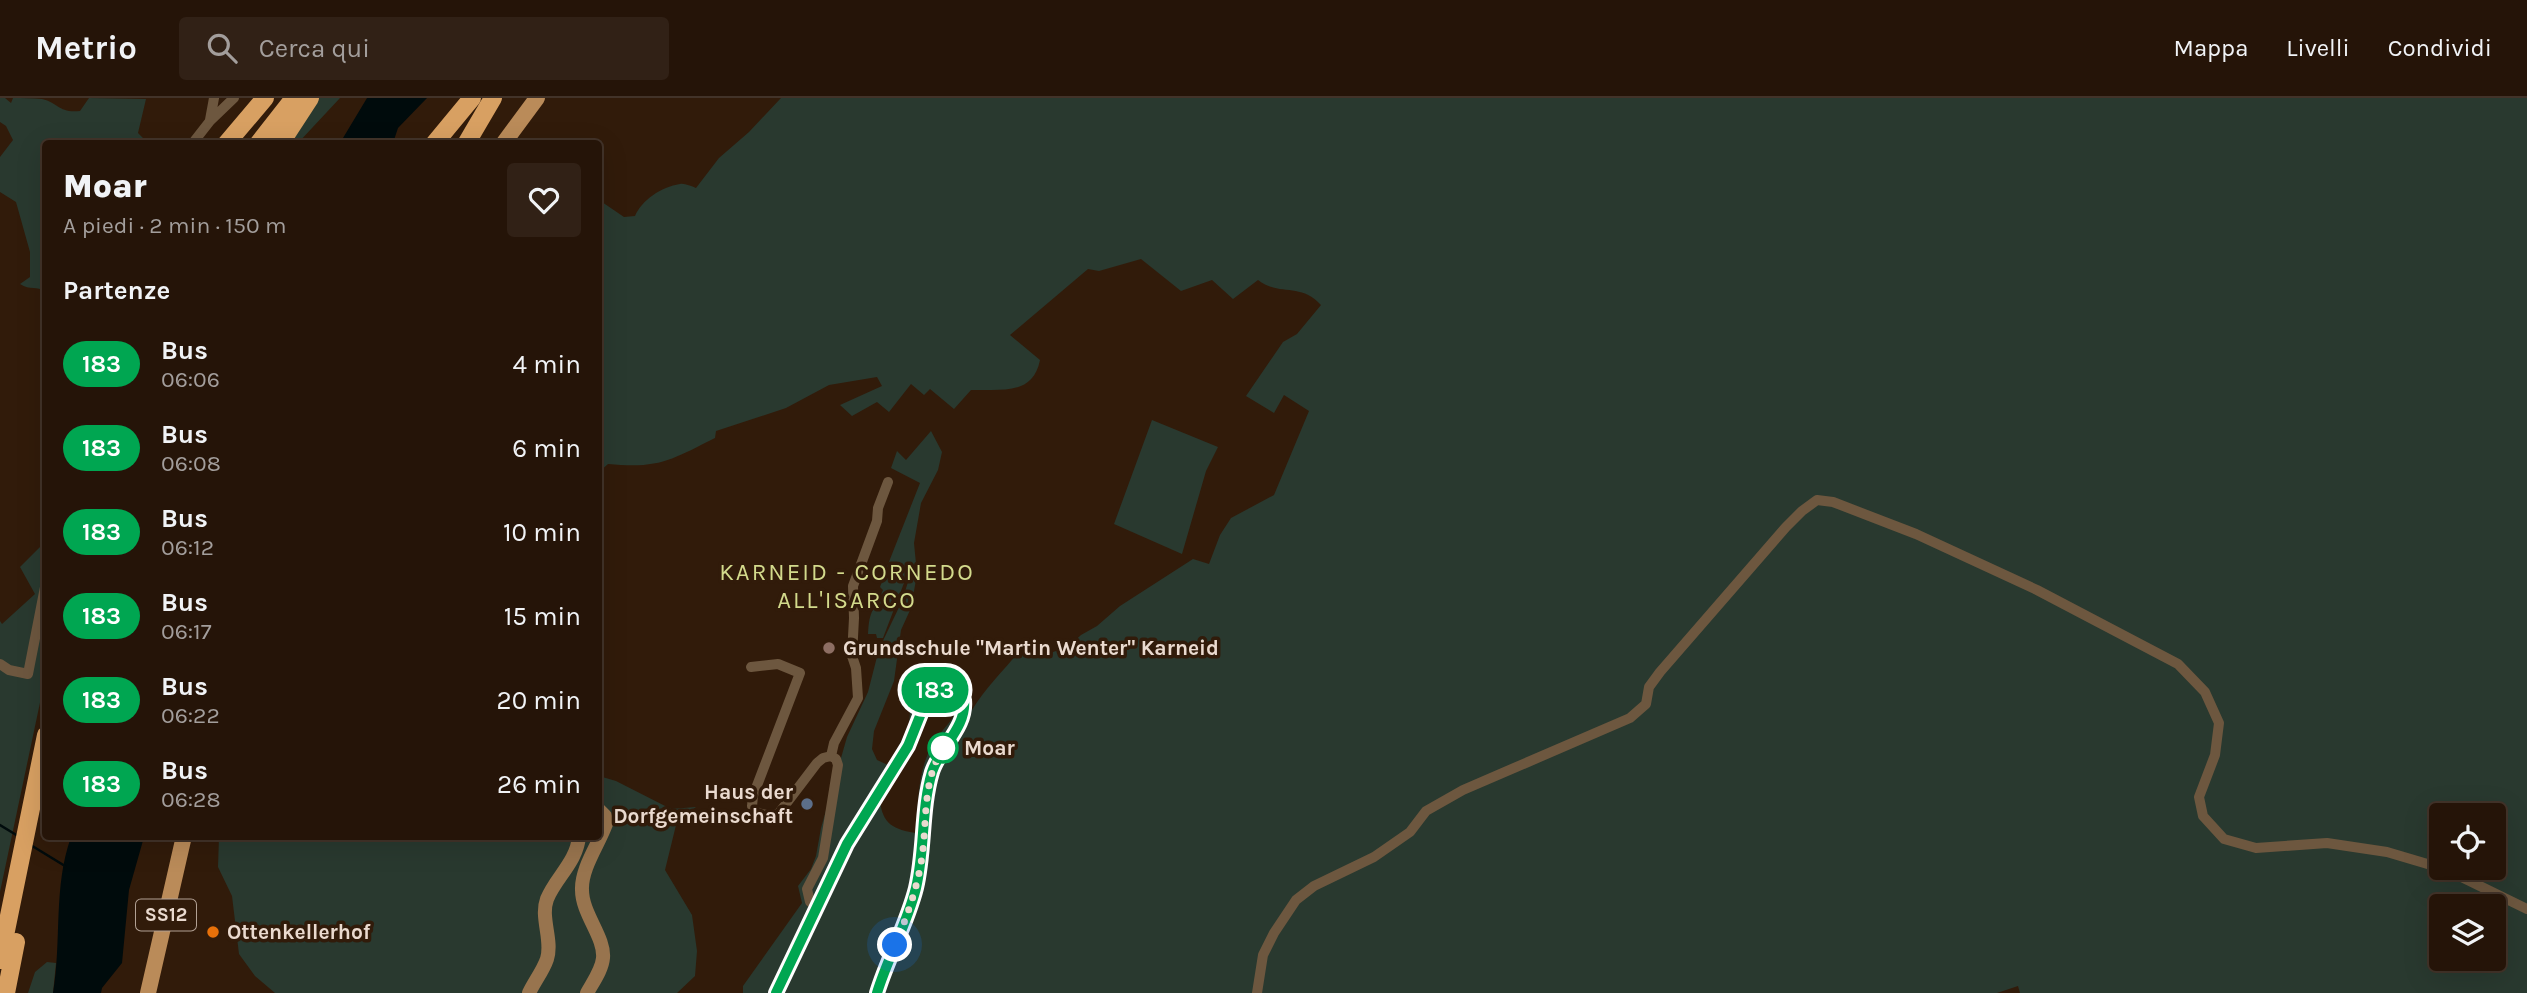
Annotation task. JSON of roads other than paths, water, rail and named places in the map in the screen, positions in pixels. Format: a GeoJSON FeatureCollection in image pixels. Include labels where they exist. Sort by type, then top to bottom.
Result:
{"type":"FeatureCollection","features":[{"type":"Feature","properties":{"kind":"highway"},"geometry":{"type":"LineString","coordinates":[[229,140],[265,98]]}},
{"type":"Feature","properties":{"kind":"highway"},"geometry":{"type":"LineString","coordinates":[[247,140],[279,98]]}},
{"type":"Feature","properties":{"kind":"highway"},"geometry":{"type":"LineString","coordinates":[[261,140],[295,98]]}},
{"type":"Feature","properties":{"kind":"highway"},"geometry":{"type":"LineString","coordinates":[[283,140],[310,98]]}},
{"type":"Feature","properties":{"kind":"highway"},"geometry":{"type":"LineString","coordinates":[[437,140],[471,98]]}},
{"type":"Feature","properties":{"kind":"highway"},"geometry":{"type":"LineString","coordinates":[[468,140],[493,98]]}},
{"type":"Feature","properties":{"kind":"highway"},"geometry":{"type":"LineString","coordinates":[[6,993],[18,900],[42,765]]}},
{"type":"Feature","properties":{"kind":"highway"},"geometry":{"type":"LineString","coordinates":[[36,811],[42,800]]}},
{"type":"Feature","properties":{"kind":"highway"},"geometry":{"type":"LineString","coordinates":[[0,960],[18,900]]}},
{"type":"Feature","properties":{"kind":"main road"},"geometry":{"type":"LineString","coordinates":[[506,140],[537,98]]}},
{"type":"Feature","properties":{"kind":"main road","name":"SS12"},"geometry":{"type":"LineString","coordinates":[[148,993],[183,840]]}},
{"type":"Feature","properties":{"kind":"street"},"geometry":{"type":"LineString","coordinates":[[210,121],[214,98]]}},
{"type":"Feature","properties":{"kind":"street"},"geometry":{"type":"LineString","coordinates":[[195,140],[231,101]]}},
{"type":"Feature","properties":{"kind":"street"},"geometry":{"type":"LineString","coordinates":[[831,756],[834,743],[858,698],[856,668],[852,656],[853,586],[877,522],[878,508],[888,482]]}},
{"type":"Feature","properties":{"kind":"street"},"geometry":{"type":"LineString","coordinates":[[1257,993],[1263,955],[1296,900],[1314,886],[1374,857],[1410,832],[1426,811],[1463,790],[1630,718],[1646,704],[1649,687],[1660,672],[1786,527],[1817,500],[1833,502],[1916,534],[2037,590],[2178,664],[2205,692],[2219,723],[2215,755],[2199,797],[2203,816],[2224,839],[2256,848],[2327,843],[2387,852],[2429,864]]}},
{"type":"Feature","properties":{"kind":"street"},"geometry":{"type":"LineString","coordinates":[[0,664],[9,670],[28,674],[42,621]]}},
{"type":"Feature","properties":{"kind":"street"},"geometry":{"type":"LineString","coordinates":[[751,667],[778,664],[800,673],[753,796],[751,806],[757,813],[764,816],[779,813],[823,758],[831,756],[836,759],[838,765],[823,858],[807,889],[810,902],[816,904]]}},
{"type":"Feature","properties":{"kind":"street"},"geometry":{"type":"LineString","coordinates":[[776,993],[816,904],[847,844],[908,746],[928,696],[942,688],[950,689],[964,700],[964,715],[933,769],[915,892],[877,993]]}},
{"type":"Feature","properties":{"kind":"street"},"geometry":{"type":"LineString","coordinates":[[602,813],[606,824],[602,833]]}},
{"type":"Feature","properties":{"kind":"street"},"geometry":{"type":"LineString","coordinates":[[529,993],[547,958],[548,928],[545,905],[568,867],[579,840]]}},
{"type":"Feature","properties":{"kind":"street"},"geometry":{"type":"LineString","coordinates":[[587,993],[603,957],[601,945],[586,911],[582,890],[587,868],[599,840]]}},
{"type":"Feature","properties":{"kind":"street"},"geometry":{"type":"LineString","coordinates":[[2467,880],[2527,909]]}},
{"type":"Feature","properties":{"kind":"waterway"},"geometry":{"type":"LineString","coordinates":[[0,825],[18,836]]}},
{"type":"Feature","properties":{"kind":"waterway"},"geometry":{"type":"LineString","coordinates":[[29,844],[65,866]]}},
{"type":"Feature","properties":{"kind":"place","name":"Grundschule \"Martin Wenter\" Karneid"},"geometry":{"type":"Point","coordinates":[829,648]}},
{"type":"Feature","properties":{"kind":"place","name":"Moar"},"geometry":{"type":"Point","coordinates":[943,748]}},
{"type":"Feature","properties":{"kind":"place","name":"Haus der Dorfgemeinschaft"},"geometry":{"type":"Point","coordinates":[807,804]}},
{"type":"Feature","properties":{"kind":"place","name":"Ottenkellerhof"},"geometry":{"type":"Point","coordinates":[213,932]}},
{"type":"Feature","properties":{"kind":"district","name":"KARNEID - CORNEDO ALL'ISARCO"},"geometry":{"type":"Point","coordinates":[847,586]}}]}
